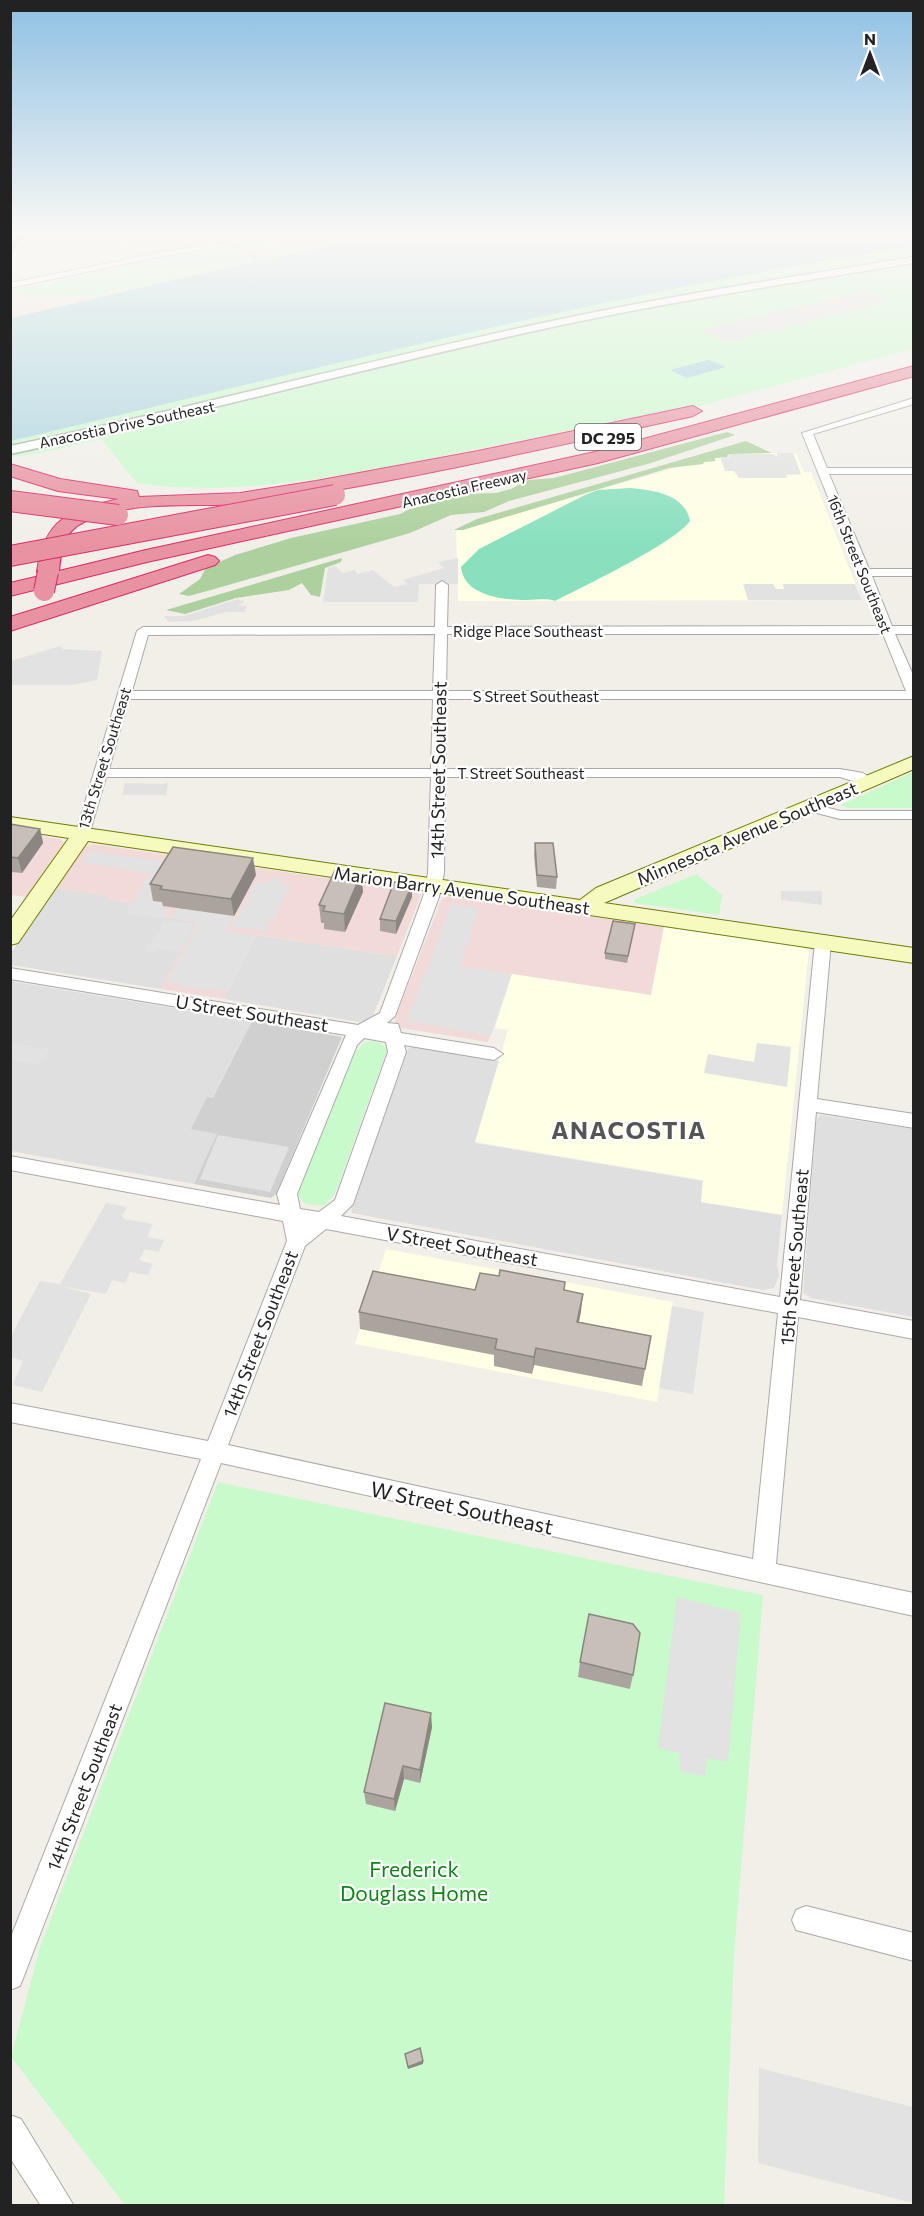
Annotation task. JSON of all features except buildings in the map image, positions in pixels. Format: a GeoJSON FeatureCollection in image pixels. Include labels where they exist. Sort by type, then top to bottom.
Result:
{"type":"FeatureCollection","features":[{"type":"Feature","properties":{"kind":"highway","name":"Anacostia Freeway"},"geometry":{"type":"LineString","coordinates":[[10,556],[335,495],[626,433],[914,361]]}},
{"type":"Feature","properties":{"kind":"highway"},"geometry":{"type":"LineString","coordinates":[[10,615],[31,605],[46,582],[52,542],[57,532],[71,521],[91,512],[121,505],[236,500],[308,488],[520,448],[880,370]]}},
{"type":"Feature","properties":{"kind":"highway","name":"Anacostia Freeway"},"geometry":{"type":"LineString","coordinates":[[10,590],[146,556],[470,487],[647,445],[914,371]]}},
{"type":"Feature","properties":{"kind":"highway"},"geometry":{"type":"LineString","coordinates":[[10,501],[118,515],[247,516],[348,504],[570,456],[834,393]]}},
{"type":"Feature","properties":{"kind":"highway"},"geometry":{"type":"LineString","coordinates":[[10,470],[66,486],[142,496],[225,497],[308,488]]}},
{"type":"Feature","properties":{"kind":"highway"},"geometry":{"type":"LineString","coordinates":[[10,624],[118,592],[270,540],[470,487]]}},
{"type":"Feature","properties":{"kind":"main road","name":"Minnesota Avenue Southeast"},"geometry":{"type":"LineString","coordinates":[[584,907],[604,892],[914,762]]}},
{"type":"Feature","properties":{"kind":"main road","name":"Marion Barry Avenue Southeast"},"geometry":{"type":"LineString","coordinates":[[10,823],[914,956]]}},
{"type":"Feature","properties":{"kind":"main road","name":"13th Street Southeast"},"geometry":{"type":"LineString","coordinates":[[10,938],[82,835]]}},
{"type":"Feature","properties":{"kind":"street","name":"Anacostia Drive Southeast"},"geometry":{"type":"LineString","coordinates":[[10,450],[149,421],[493,338]]}},
{"type":"Feature","properties":{"kind":"street","name":"16th Street Southeast"},"geometry":{"type":"LineString","coordinates":[[914,401],[807,433],[914,695]]}},
{"type":"Feature","properties":{"kind":"street"},"geometry":{"type":"LineString","coordinates":[[823,471],[914,471]]}},
{"type":"Feature","properties":{"kind":"street"},"geometry":{"type":"LineString","coordinates":[[864,573],[914,572]]}},
{"type":"Feature","properties":{"kind":"street","name":"14th Street Southeast"},"geometry":{"type":"LineString","coordinates":[[10,1976],[297,1241],[287,1194],[350,1042],[361,1031],[387,1016],[434,885],[442,585]]}},
{"type":"Feature","properties":{"kind":"street","name":"Ridge Place Southeast"},"geometry":{"type":"LineString","coordinates":[[143,631],[914,630]]}},
{"type":"Feature","properties":{"kind":"street","name":"13th Street Southeast"},"geometry":{"type":"LineString","coordinates":[[82,835],[143,631]]}},
{"type":"Feature","properties":{"kind":"street","name":"S Street Southeast"},"geometry":{"type":"LineString","coordinates":[[123,695],[914,695]]}},
{"type":"Feature","properties":{"kind":"street","name":"T Street Southeast"},"geometry":{"type":"LineString","coordinates":[[99,773],[840,773],[858,776],[869,782]]}},
{"type":"Feature","properties":{"kind":"street"},"geometry":{"type":"LineString","coordinates":[[810,807],[840,815],[914,815]]}},
{"type":"Feature","properties":{"kind":"street","name":"15th Street Southeast"},"geometry":{"type":"LineString","coordinates":[[764,1571],[823,942]]}},
{"type":"Feature","properties":{"kind":"street","name":"U Street Southeast"},"geometry":{"type":"LineString","coordinates":[[10,973],[494,1054]]}},
{"type":"Feature","properties":{"kind":"street"},"geometry":{"type":"LineString","coordinates":[[297,1241],[343,1204],[398,1052],[387,1016]]}},
{"type":"Feature","properties":{"kind":"street"},"geometry":{"type":"LineString","coordinates":[[808,1104],[914,1121]]}},
{"type":"Feature","properties":{"kind":"street","name":"V Street Southeast"},"geometry":{"type":"LineString","coordinates":[[10,1163],[914,1330]]}},
{"type":"Feature","properties":{"kind":"street","name":"W Street Southeast"},"geometry":{"type":"LineString","coordinates":[[10,1412],[214,1452],[914,1605]]}},
{"type":"Feature","properties":{"kind":"street"},"geometry":{"type":"LineString","coordinates":[[806,1920],[914,1947]]}},
{"type":"Feature","properties":{"kind":"street"},"geometry":{"type":"LineString","coordinates":[[10,2130],[59,2205]]}},
{"type":"Feature","properties":{"kind":"shaded area"},"geometry":{"type":"Polygon","coordinates":[[[718,338],[740,338],[726,342],[718,338]]]}},
{"type":"Feature","properties":{"kind":"shaded area"},"geometry":{"type":"Polygon","coordinates":[[[755,445],[773,453],[796,453],[804,472],[811,472],[862,600],[458,601],[456,531],[755,445]]]}},
{"type":"Feature","properties":{"kind":"shaded area"},"geometry":{"type":"Polygon","coordinates":[[[777,453],[793,453],[801,474],[786,475],[787,478],[739,478],[734,471],[725,471],[720,457],[729,457],[728,454],[773,454],[777,457],[777,453]]]}},
{"type":"Feature","properties":{"kind":"shaded area"},"geometry":{"type":"Polygon","coordinates":[[[458,558],[458,584],[419,584],[418,602],[323,602],[328,568],[335,566],[343,573],[354,570],[358,574],[373,570],[394,587],[407,584],[403,580],[444,568],[438,562],[458,558]]]}},
{"type":"Feature","properties":{"kind":"shaded area"},"geometry":{"type":"Polygon","coordinates":[[[743,584],[773,584],[776,589],[784,589],[783,584],[855,584],[862,600],[748,600],[743,584]]]}},
{"type":"Feature","properties":{"kind":"shaded area"},"geometry":{"type":"Polygon","coordinates":[[[238,599],[245,602],[238,605],[247,606],[245,612],[225,612],[194,621],[169,622],[164,616],[184,616],[238,599]]]}},
{"type":"Feature","properties":{"kind":"shaded area"},"geometry":{"type":"Polygon","coordinates":[[[60,646],[63,649],[102,651],[97,680],[72,685],[11,685],[11,661],[60,646]]]}},
{"type":"Feature","properties":{"kind":"shaded area"},"geometry":{"type":"Polygon","coordinates":[[[125,783],[168,783],[166,795],[122,795],[125,783]]]}},
{"type":"Feature","properties":{"kind":"shaded area"},"geometry":{"type":"Polygon","coordinates":[[[10,832],[60,839],[64,843],[27,897],[11,895],[10,832]]]}},
{"type":"Feature","properties":{"kind":"shaded area"},"geometry":{"type":"Polygon","coordinates":[[[93,844],[415,891],[421,895],[397,956],[257,935],[224,999],[161,989],[198,922],[127,911],[131,903],[107,899],[108,896],[54,888],[84,846],[93,844]]]}},
{"type":"Feature","properties":{"kind":"shaded area"},"geometry":{"type":"Polygon","coordinates":[[[90,851],[174,863],[150,901],[164,904],[163,908],[170,909],[164,919],[125,914],[150,873],[86,863],[81,865],[90,851]]]}},
{"type":"Feature","properties":{"kind":"shaded area"},"geometry":{"type":"Polygon","coordinates":[[[271,877],[283,879],[281,884],[290,885],[273,921],[262,920],[271,926],[268,932],[232,926],[245,903],[254,903],[246,900],[256,882],[266,883],[271,877]]]}},
{"type":"Feature","properties":{"kind":"shaded area"},"geometry":{"type":"Polygon","coordinates":[[[54,888],[109,896],[107,899],[131,903],[127,911],[198,922],[161,989],[11,965],[11,953],[54,888]]]}},
{"type":"Feature","properties":{"kind":"shaded area"},"geometry":{"type":"Polygon","coordinates":[[[781,891],[822,891],[822,905],[781,900],[781,891]]]}},
{"type":"Feature","properties":{"kind":"shaded area"},"geometry":{"type":"Polygon","coordinates":[[[446,896],[664,927],[651,995],[512,974],[488,1042],[396,1026],[395,1019],[441,900],[446,896]]]}},
{"type":"Feature","properties":{"kind":"shaded area"},"geometry":{"type":"Polygon","coordinates":[[[452,904],[479,908],[460,966],[511,974],[491,1036],[407,1021],[452,904]]]}},
{"type":"Feature","properties":{"kind":"shaded area"},"geometry":{"type":"Polygon","coordinates":[[[176,908],[234,916],[226,931],[256,936],[229,991],[181,987],[181,984],[167,982],[198,925],[196,921],[171,918],[176,908]]]}},
{"type":"Feature","properties":{"kind":"shaded area"},"geometry":{"type":"Polygon","coordinates":[[[165,920],[195,924],[180,952],[158,949],[156,952],[145,951],[165,920]]]}},
{"type":"Feature","properties":{"kind":"shaded area"},"geometry":{"type":"Polygon","coordinates":[[[664,927],[802,947],[809,951],[782,1215],[701,1202],[703,1180],[475,1142],[508,1030],[495,1028],[512,974],[651,995],[664,927]]]}},
{"type":"Feature","properties":{"kind":"shaded area"},"geometry":{"type":"Polygon","coordinates":[[[256,935],[397,956],[372,1018],[359,1022],[224,999],[256,935]]]}},
{"type":"Feature","properties":{"kind":"shaded area"},"geometry":{"type":"Polygon","coordinates":[[[10,981],[252,1021],[213,1098],[192,1129],[218,1134],[194,1184],[11,1151],[10,981]]]}},
{"type":"Feature","properties":{"kind":"shaded area"},"geometry":{"type":"Polygon","coordinates":[[[252,1021],[342,1037],[276,1194],[271,1198],[194,1184],[217,1134],[191,1129],[207,1097],[213,1098],[252,1021]]]}},
{"type":"Feature","properties":{"kind":"shaded area"},"geometry":{"type":"Polygon","coordinates":[[[11,1042],[36,1048],[51,1047],[40,1065],[11,1060],[11,1042]]]}},
{"type":"Feature","properties":{"kind":"shaded area"},"geometry":{"type":"Polygon","coordinates":[[[757,1043],[791,1047],[787,1087],[704,1073],[708,1054],[754,1062],[757,1043]]]}},
{"type":"Feature","properties":{"kind":"shaded area"},"geometry":{"type":"Polygon","coordinates":[[[412,1047],[499,1061],[475,1143],[703,1181],[701,1202],[782,1215],[777,1264],[779,1275],[774,1288],[763,1290],[352,1213],[351,1207],[408,1049],[412,1047]]]}},
{"type":"Feature","properties":{"kind":"shaded area"},"geometry":{"type":"Polygon","coordinates":[[[820,1115],[913,1129],[913,1317],[811,1298],[803,1293],[816,1121],[820,1115]]]}},
{"type":"Feature","properties":{"kind":"shaded area"},"geometry":{"type":"Polygon","coordinates":[[[218,1135],[289,1147],[270,1192],[200,1179],[218,1135]]]}},
{"type":"Feature","properties":{"kind":"shaded area"},"geometry":{"type":"Polygon","coordinates":[[[106,1203],[127,1207],[122,1216],[124,1219],[153,1224],[147,1237],[164,1240],[159,1252],[145,1249],[139,1260],[153,1264],[148,1275],[130,1272],[125,1283],[112,1280],[106,1294],[60,1286],[91,1294],[42,1392],[13,1385],[23,1361],[11,1357],[11,1336],[40,1281],[60,1284],[106,1203]]]}},
{"type":"Feature","properties":{"kind":"shaded area"},"geometry":{"type":"Polygon","coordinates":[[[386,1249],[673,1302],[657,1402],[355,1344],[386,1249]]]}},
{"type":"Feature","properties":{"kind":"shaded area"},"geometry":{"type":"Polygon","coordinates":[[[672,1306],[704,1312],[693,1394],[659,1388],[672,1306]]]}},
{"type":"Feature","properties":{"kind":"shaded area"},"geometry":{"type":"Polygon","coordinates":[[[677,1597],[741,1613],[728,1762],[707,1758],[705,1776],[681,1772],[679,1753],[658,1748],[677,1597]]]}},
{"type":"Feature","properties":{"kind":"shaded area"},"geometry":{"type":"Polygon","coordinates":[[[759,2068],[913,2107],[913,2203],[758,2163],[759,2068]]]}},
{"type":"Feature","properties":{"kind":"green space"},"geometry":{"type":"Polygon","coordinates":[[[441,338],[913,338],[913,349],[691,408],[687,406],[370,470],[292,482],[215,488],[137,483],[101,439],[41,453],[11,457],[10,441],[441,338]]]}},
{"type":"Feature","properties":{"kind":"green space"},"geometry":{"type":"Polygon","coordinates":[[[727,432],[735,435],[651,463],[509,501],[484,512],[451,515],[410,533],[189,596],[179,594],[200,579],[206,568],[235,555],[291,538],[400,514],[410,509],[465,494],[496,493],[511,489],[528,480],[554,478],[727,432]]]}},
{"type":"Feature","properties":{"kind":"green space"},"geometry":{"type":"Polygon","coordinates":[[[746,441],[772,453],[728,454],[727,458],[715,458],[715,461],[703,464],[669,468],[463,530],[454,530],[477,519],[746,441]]]}},
{"type":"Feature","properties":{"kind":"green space"},"geometry":{"type":"Polygon","coordinates":[[[630,488],[658,492],[675,499],[687,512],[690,521],[666,541],[555,601],[496,597],[477,590],[464,577],[461,567],[479,549],[585,495],[598,490],[630,488]]]}},
{"type":"Feature","properties":{"kind":"green space"},"geometry":{"type":"Polygon","coordinates":[[[342,558],[341,562],[325,568],[320,597],[311,595],[302,583],[289,590],[236,598],[185,614],[166,610],[342,558]]]}},
{"type":"Feature","properties":{"kind":"green space"},"geometry":{"type":"Polygon","coordinates":[[[913,772],[913,808],[848,808],[841,805],[913,772]]]}},
{"type":"Feature","properties":{"kind":"green space"},"geometry":{"type":"Polygon","coordinates":[[[696,874],[722,895],[719,915],[635,903],[633,900],[696,874]]]}},
{"type":"Feature","properties":{"kind":"green space"},"geometry":{"type":"Polygon","coordinates":[[[367,1041],[381,1043],[387,1050],[335,1194],[324,1206],[305,1204],[298,1196],[299,1189],[355,1052],[367,1041]]]}},
{"type":"Feature","properties":{"kind":"green space","name":"Frederick Douglass Home"},"geometry":{"type":"Polygon","coordinates":[[[218,1482],[763,1595],[734,1955],[724,2205],[125,2205],[11,2057],[40,1947],[218,1482]]]}},
{"type":"Feature","properties":{"kind":"water"},"geometry":{"type":"Polygon","coordinates":[[[11,338],[442,338],[348,360],[11,441],[11,338]]]}},
{"type":"Feature","properties":{"kind":"water"},"geometry":{"type":"Polygon","coordinates":[[[709,360],[726,367],[687,378],[670,370],[709,360]]]}},
{"type":"Feature","properties":{"kind":"district","name":"ANACOSTIA"},"geometry":{"type":"Point","coordinates":[629,1129]}}]}
